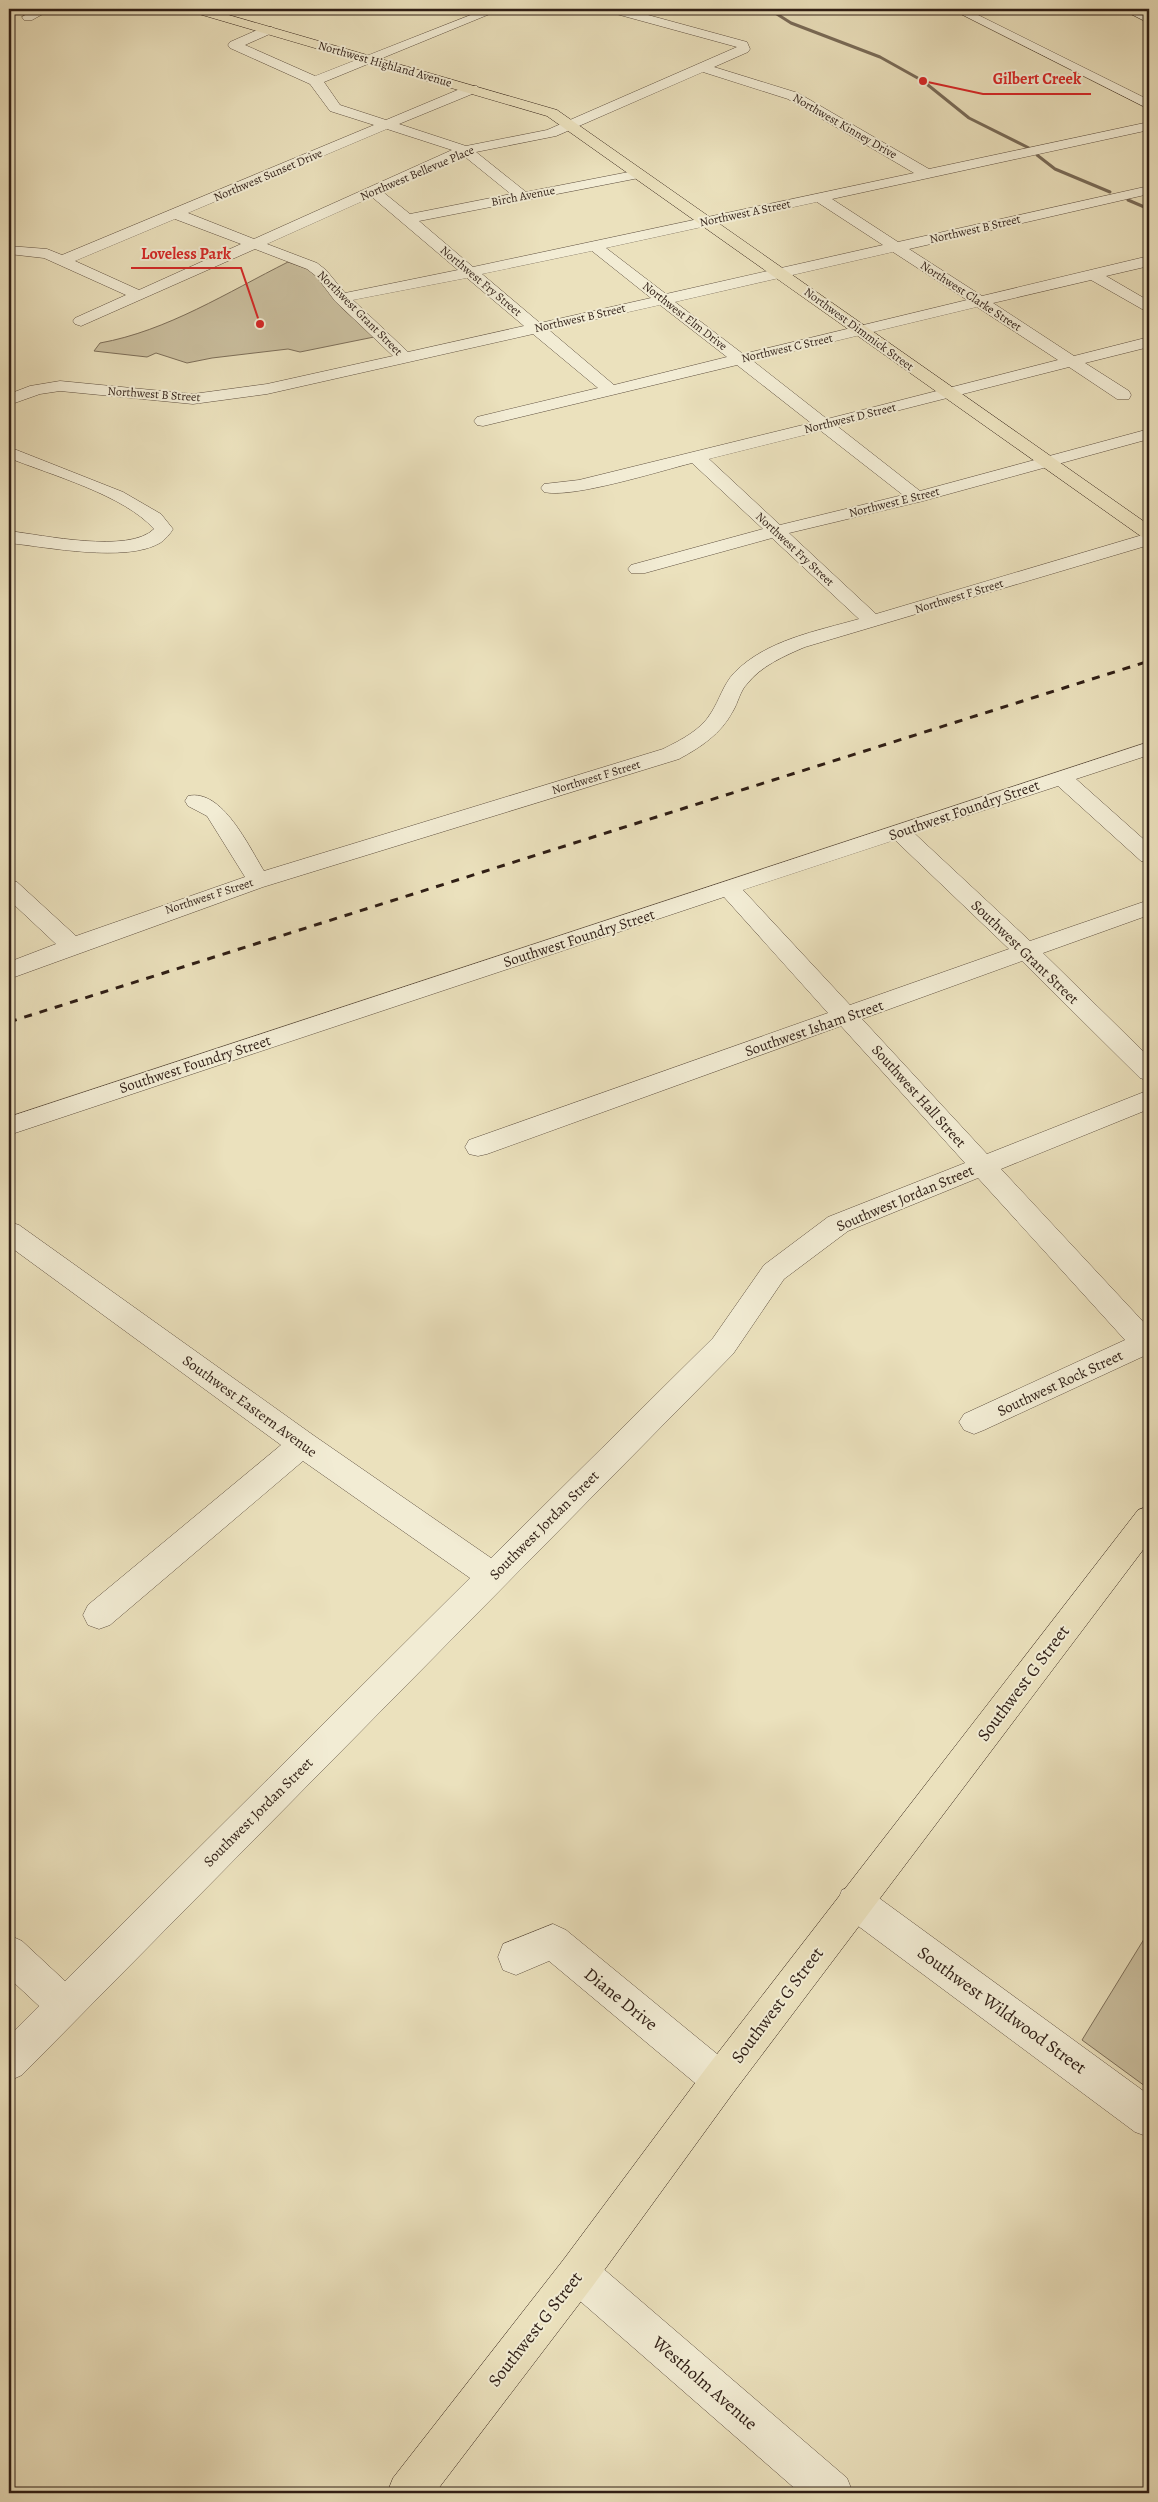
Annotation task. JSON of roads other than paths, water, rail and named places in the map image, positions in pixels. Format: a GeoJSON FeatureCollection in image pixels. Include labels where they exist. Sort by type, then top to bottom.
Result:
{"type":"FeatureCollection","features":[{"type":"Feature","properties":{"kind":"main road","name":"Northwest Highland Avenue"},"geometry":{"type":"LineString","coordinates":[[196,9],[552,112],[570,124]]}},
{"type":"Feature","properties":{"kind":"main road","name":"Northwest Dimmick Street"},"geometry":{"type":"LineString","coordinates":[[570,124],[948,393],[1149,533]]}},
{"type":"Feature","properties":{"kind":"main road","name":"Southwest G Street"},"geometry":{"type":"LineString","coordinates":[[408,2493],[578,2273],[720,2080],[1149,1519]]}},
{"type":"Feature","properties":{"kind":"street"},"geometry":{"type":"LineString","coordinates":[[28,17],[46,9]]}},
{"type":"Feature","properties":{"kind":"street"},"geometry":{"type":"LineString","coordinates":[[315,81],[496,9]]}},
{"type":"Feature","properties":{"kind":"street","name":"Northwest Bellevue Place"},"geometry":{"type":"LineString","coordinates":[[81,321],[466,150],[551,133],[744,49],[743,45],[734,41],[613,9]]}},
{"type":"Feature","properties":{"kind":"street"},"geometry":{"type":"LineString","coordinates":[[957,9],[1149,105]]}},
{"type":"Feature","properties":{"kind":"street"},"geometry":{"type":"LineString","coordinates":[[1127,9],[1149,19]]}},
{"type":"Feature","properties":{"kind":"street"},"geometry":{"type":"LineString","coordinates":[[268,30],[234,45],[315,81],[324,90],[331,106],[466,150],[522,196]]}},
{"type":"Feature","properties":{"kind":"street","name":"Northwest Kinney Drive"},"geometry":{"type":"LineString","coordinates":[[702,67],[792,96],[927,174]]}},
{"type":"Feature","properties":{"kind":"street","name":"Northwest Sunset Drive"},"geometry":{"type":"LineString","coordinates":[[64,260],[472,89]]}},
{"type":"Feature","properties":{"kind":"street","name":"Northwest A Street"},"geometry":{"type":"LineString","coordinates":[[341,298],[594,246],[1149,126]]}},
{"type":"Feature","properties":{"kind":"street","name":"Birch Avenue"},"geometry":{"type":"LineString","coordinates":[[408,219],[638,174]]}},
{"type":"Feature","properties":{"kind":"street","name":"Northwest B Street"},"geometry":{"type":"LineString","coordinates":[[9,400],[36,390],[60,386],[151,396],[213,397],[267,389],[1149,190]]}},
{"type":"Feature","properties":{"kind":"street","name":"Northwest Fry Street"},"geometry":{"type":"LineString","coordinates":[[374,191],[610,390]]}},
{"type":"Feature","properties":{"kind":"street","name":"Northwest Clarke Street"},"geometry":{"type":"LineString","coordinates":[[820,197],[1123,395]]}},
{"type":"Feature","properties":{"kind":"street","name":"Northwest Grant Street"},"geometry":{"type":"LineString","coordinates":[[176,214],[312,266],[321,273],[341,298],[405,358]]}},
{"type":"Feature","properties":{"kind":"street","name":"Northwest Elm Drive"},"geometry":{"type":"LineString","coordinates":[[594,246],[917,497]]}},
{"type":"Feature","properties":{"kind":"street"},"geometry":{"type":"LineString","coordinates":[[9,250],[36,252],[64,260],[138,295]]}},
{"type":"Feature","properties":{"kind":"street","name":"Northwest C Street"},"geometry":{"type":"LineString","coordinates":[[483,421],[1149,262]]}},
{"type":"Feature","properties":{"kind":"street"},"geometry":{"type":"LineString","coordinates":[[1094,275],[1149,308]]}},
{"type":"Feature","properties":{"kind":"street","name":"Northwest D Street"},"geometry":{"type":"LineString","coordinates":[[550,488],[579,485],[696,457],[1149,342]]}},
{"type":"Feature","properties":{"kind":"street","name":"Northwest E Street"},"geometry":{"type":"LineString","coordinates":[[638,569],[917,497],[1149,434]]}},
{"type":"Feature","properties":{"kind":"street"},"geometry":{"type":"LineString","coordinates":[[9,452],[131,503],[151,514],[164,528],[162,534],[146,544],[121,548],[9,537]]}},
{"type":"Feature","properties":{"kind":"street","name":"Northwest Fry Street"},"geometry":{"type":"LineString","coordinates":[[696,457],[873,621]]}},
{"type":"Feature","properties":{"kind":"street","name":"Northwest F Street"},"geometry":{"type":"LineString","coordinates":[[9,971],[115,928],[258,880],[671,754],[688,746],[711,728],[719,718],[736,684],[766,658],[798,643],[1149,539]]}},
{"type":"Feature","properties":{"kind":"street","name":"Southwest Foundry Street"},"geometry":{"type":"LineString","coordinates":[[9,1126],[729,889],[1149,748]]}},
{"type":"Feature","properties":{"kind":"street"},"geometry":{"type":"LineString","coordinates":[[1061,777],[1149,856]]}},
{"type":"Feature","properties":{"kind":"street"},"geometry":{"type":"LineString","coordinates":[[196,801],[214,812],[258,880]]}},
{"type":"Feature","properties":{"kind":"street","name":"Southwest Grant Street"},"geometry":{"type":"LineString","coordinates":[[900,832],[1027,952],[1149,1072]]}},
{"type":"Feature","properties":{"kind":"street"},"geometry":{"type":"LineString","coordinates":[[9,886],[71,945]]}},
{"type":"Feature","properties":{"kind":"street","name":"Southwest Hall Street"},"geometry":{"type":"LineString","coordinates":[[729,889],[1148,1345]]}},
{"type":"Feature","properties":{"kind":"street","name":"Southwest Isham Street"},"geometry":{"type":"LineString","coordinates":[[478,1146],[1149,907]]}},
{"type":"Feature","properties":{"kind":"street","name":"Southwest Jordan Street"},"geometry":{"type":"LineString","coordinates":[[9,2062],[723,1346],[774,1272],[838,1224],[1149,1099]]}},
{"type":"Feature","properties":{"kind":"street","name":"Southwest Eastern Avenue"},"geometry":{"type":"LineString","coordinates":[[9,1232],[302,1444],[493,1577]]}},
{"type":"Feature","properties":{"kind":"street","name":"Southwest Rock Street"},"geometry":{"type":"LineString","coordinates":[[974,1422],[1148,1345]]}},
{"type":"Feature","properties":{"kind":"street"},"geometry":{"type":"LineString","coordinates":[[99,1615],[302,1444]]}},
{"type":"Feature","properties":{"kind":"street","name":"Southwest Wildwood Street"},"geometry":{"type":"LineString","coordinates":[[855,1902],[1149,2118]]}},
{"type":"Feature","properties":{"kind":"street","name":"Diane Drive"},"geometry":{"type":"LineString","coordinates":[[516,1957],[553,1942],[720,2080]]}},
{"type":"Feature","properties":{"kind":"street"},"geometry":{"type":"LineString","coordinates":[[9,1953],[65,2006]]}},
{"type":"Feature","properties":{"kind":"street","name":"Westholm Avenue"},"geometry":{"type":"LineString","coordinates":[[578,2273],[832,2493]]}},
{"type":"Feature","properties":{"kind":"waterway"},"geometry":{"type":"LineString","coordinates":[[769,9],[791,23],[880,57],[923,81],[969,118],[1029,148]]}},
{"type":"Feature","properties":{"kind":"waterway"},"geometry":{"type":"LineString","coordinates":[[1037,155],[1055,169],[1110,192]]}},
{"type":"Feature","properties":{"kind":"waterway"},"geometry":{"type":"LineString","coordinates":[[1128,200],[1149,209]]}},
{"type":"Feature","properties":{"kind":"railway"},"geometry":{"type":"LineString","coordinates":[[9,1022],[1149,661]]}},
{"type":"Feature","properties":{"kind":"place","name":"Gilbert Creek"},"geometry":{"type":"Point","coordinates":[923,81]}},
{"type":"Feature","properties":{"kind":"place","name":"Loveless Park"},"geometry":{"type":"Point","coordinates":[260,324]}}]}
